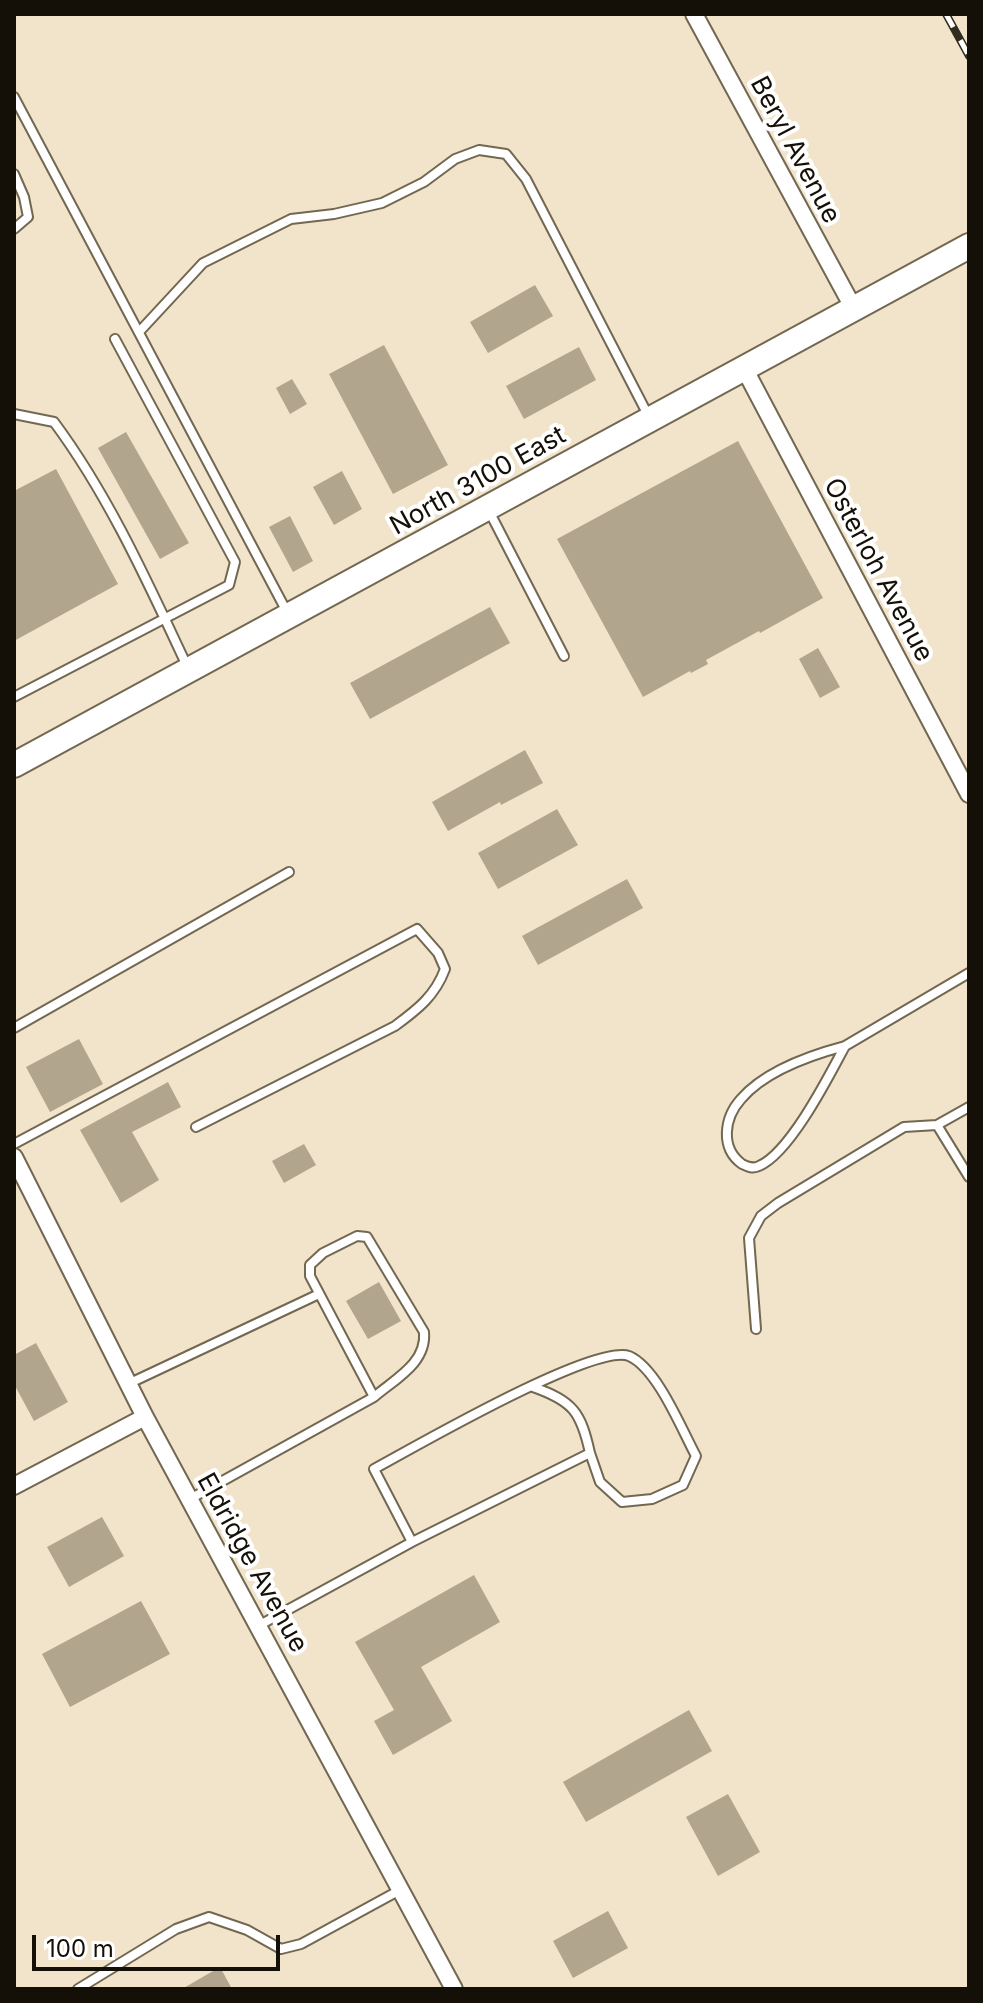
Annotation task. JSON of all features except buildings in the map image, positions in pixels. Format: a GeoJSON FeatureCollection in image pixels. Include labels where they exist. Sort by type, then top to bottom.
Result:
{"type":"FeatureCollection","features":[{"type":"Feature","properties":{"kind":"main road","name":"North 3100 East"},"geometry":{"type":"LineString","coordinates":[[14,765],[969,246]]}},
{"type":"Feature","properties":{"kind":"street","name":"Beryl Avenue"},"geometry":{"type":"LineString","coordinates":[[694,14],[854,309]]}},
{"type":"Feature","properties":{"kind":"street","name":"Osterloh Avenue"},"geometry":{"type":"LineString","coordinates":[[744,368],[969,794]]}},
{"type":"Feature","properties":{"kind":"street","name":"Eldridge Avenue"},"geometry":{"type":"LineString","coordinates":[[14,1157],[145,1417],[454,1989]]}},
{"type":"Feature","properties":{"kind":"street"},"geometry":{"type":"LineString","coordinates":[[14,1486],[145,1417]]}},
{"type":"Feature","properties":{"kind":"lane"},"geometry":{"type":"LineString","coordinates":[[14,97],[289,616]]}},
{"type":"Feature","properties":{"kind":"lane"},"geometry":{"type":"LineString","coordinates":[[139,332],[203,263],[291,219],[334,214],[382,203],[424,182],[455,159],[479,150],[506,154],[526,179],[650,419]]}},
{"type":"Feature","properties":{"kind":"lane"},"geometry":{"type":"LineString","coordinates":[[14,174],[28,217],[14,229]]}},
{"type":"Feature","properties":{"kind":"lane"},"geometry":{"type":"LineString","coordinates":[[14,697],[229,585],[235,562],[115,339]]}},
{"type":"Feature","properties":{"kind":"lane"},"geometry":{"type":"LineString","coordinates":[[14,414],[54,422],[77,453],[116,522],[189,670]]}},
{"type":"Feature","properties":{"kind":"lane"},"geometry":{"type":"LineString","coordinates":[[487,508],[564,656]]}},
{"type":"Feature","properties":{"kind":"lane"},"geometry":{"type":"LineString","coordinates":[[14,1028],[289,872]]}},
{"type":"Feature","properties":{"kind":"lane"},"geometry":{"type":"LineString","coordinates":[[14,1144],[417,929],[438,953],[445,969],[438,988],[423,1006],[395,1026],[196,1127]]}},
{"type":"Feature","properties":{"kind":"lane"},"geometry":{"type":"LineString","coordinates":[[845,1046],[810,1111],[769,1160],[756,1168],[746,1167],[732,1155],[726,1139],[727,1123],[740,1099],[760,1082],[807,1056],[845,1046],[969,973]]}},
{"type":"Feature","properties":{"kind":"lane"},"geometry":{"type":"LineString","coordinates":[[756,1329],[749,1238],[761,1216],[904,1127],[937,1125],[969,1107]]}},
{"type":"Feature","properties":{"kind":"lane"},"geometry":{"type":"LineString","coordinates":[[937,1125],[969,1177]]}},
{"type":"Feature","properties":{"kind":"lane"},"geometry":{"type":"LineString","coordinates":[[190,1499],[374,1397],[420,1359],[425,1343],[424,1332],[367,1237],[357,1236],[323,1253],[310,1265],[310,1276],[374,1397]]}},
{"type":"Feature","properties":{"kind":"lane"},"geometry":{"type":"LineString","coordinates":[[128,1384],[319,1294]]}},
{"type":"Feature","properties":{"kind":"lane"},"geometry":{"type":"LineString","coordinates":[[412,1542],[374,1469],[490,1405],[599,1357],[626,1355],[648,1368],[696,1456],[683,1485],[652,1499],[622,1502],[600,1482],[584,1423],[571,1404],[532,1387]]}},
{"type":"Feature","properties":{"kind":"lane"},"geometry":{"type":"LineString","coordinates":[[258,1626],[412,1542],[590,1453]]}},
{"type":"Feature","properties":{"kind":"lane"},"geometry":{"type":"LineString","coordinates":[[78,1989],[176,1929],[209,1917],[247,1930],[281,1949],[301,1944],[401,1890]]}},
{"type":"Feature","properties":{"kind":"railway"},"geometry":{"type":"LineString","coordinates":[[946,14],[969,56]]}}]}
